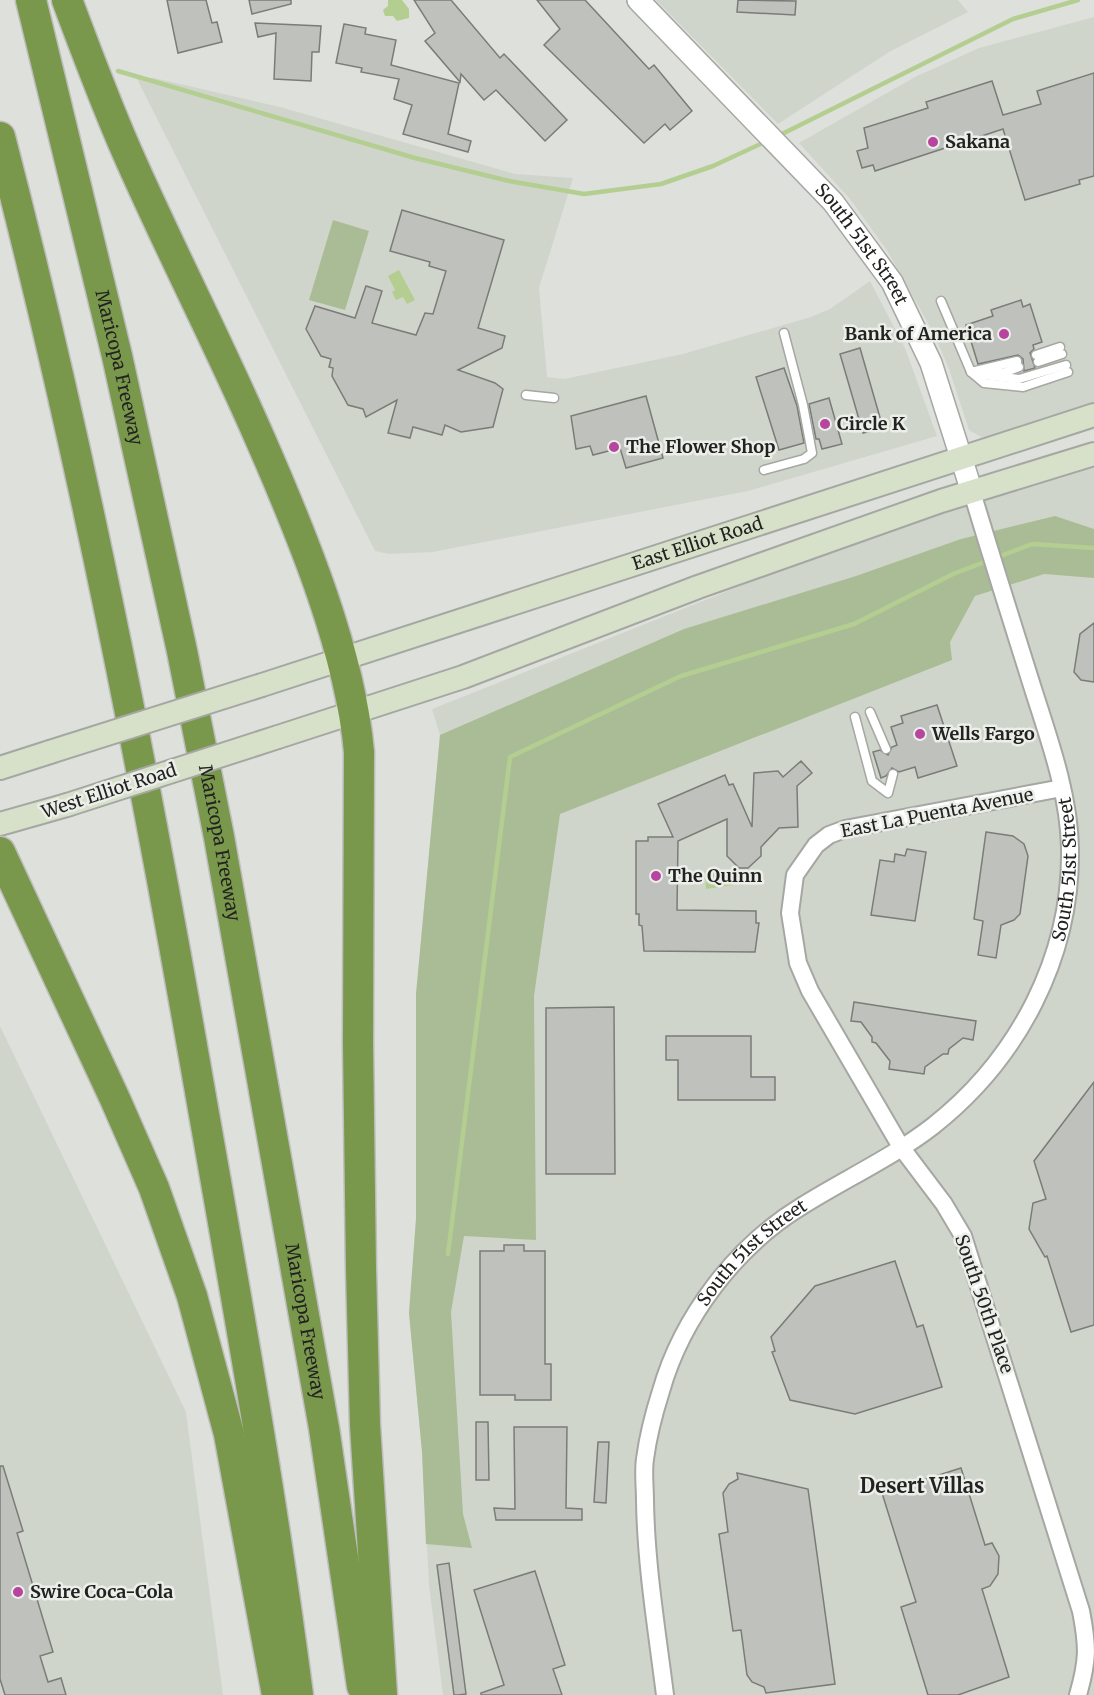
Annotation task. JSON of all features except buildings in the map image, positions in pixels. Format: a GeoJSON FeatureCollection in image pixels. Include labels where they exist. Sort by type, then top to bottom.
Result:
{"type":"FeatureCollection","features":[{"type":"Feature","properties":{"kind":"highway","name":"Maricopa Freeway"},"geometry":{"type":"LineString","coordinates":[[31,0],[114,345],[180,639],[219,837],[324,1428],[363,1695]]}},
{"type":"Feature","properties":{"kind":"highway"},"geometry":{"type":"LineString","coordinates":[[67,0],[127,153],[228,366],[289,505],[342,660],[354,713],[359,752],[358,1043],[365,1425],[382,1695]]}},
{"type":"Feature","properties":{"kind":"highway"},"geometry":{"type":"LineString","coordinates":[[0,137],[57,369],[156,842],[260,1432],[298,1695]]}},
{"type":"Feature","properties":{"kind":"highway"},"geometry":{"type":"LineString","coordinates":[[0,852],[120,1109],[158,1199],[192,1296],[229,1434],[277,1695]]}},
{"type":"Feature","properties":{"kind":"main road","name":"East Elliot Road"},"geometry":{"type":"LineString","coordinates":[[0,768],[342,660],[1094,415]]}},
{"type":"Feature","properties":{"kind":"main road"},"geometry":{"type":"LineString","coordinates":[[354,713],[462,677],[698,587],[972,492],[1094,454]]}},
{"type":"Feature","properties":{"kind":"main road","name":"West Elliot Road"},"geometry":{"type":"LineString","coordinates":[[0,824],[67,805],[354,713]]}},
{"type":"Feature","properties":{"kind":"street","name":"South 51st Street"},"geometry":{"type":"LineString","coordinates":[[638,0],[852,224],[892,282],[932,363],[1062,788],[1070,848],[1067,895],[1056,948],[1039,994],[1008,1048],[991,1071],[931,1127],[801,1206],[752,1244],[708,1297],[674,1353],[660,1392],[644,1462],[646,1531],[665,1695]]}},
{"type":"Feature","properties":{"kind":"street","name":"East La Puenta Avenue"},"geometry":{"type":"LineString","coordinates":[[795,875],[816,845],[829,835],[845,829],[1062,788]]}},
{"type":"Feature","properties":{"kind":"street","name":"South 50th Place"},"geometry":{"type":"LineString","coordinates":[[795,875],[790,913],[798,963],[803,978],[901,1147],[944,1204],[963,1236],[1081,1611],[1088,1643],[1085,1669],[1078,1695]]}},
{"type":"Feature","properties":{"kind":"lane"},"geometry":{"type":"LineString","coordinates":[[940,301],[972,373],[984,383],[1023,387],[1067,368]]}},
{"type":"Feature","properties":{"kind":"lane"},"geometry":{"type":"LineString","coordinates":[[764,470],[804,459],[812,453],[803,405],[784,333]]}},
{"type":"Feature","properties":{"kind":"lane"},"geometry":{"type":"LineString","coordinates":[[1037,358],[1061,351]]}},
{"type":"Feature","properties":{"kind":"lane"},"geometry":{"type":"LineString","coordinates":[[972,373],[988,368],[1018,364]]}},
{"type":"Feature","properties":{"kind":"lane"},"geometry":{"type":"LineString","coordinates":[[526,395],[554,398]]}},
{"type":"Feature","properties":{"kind":"lane"},"geometry":{"type":"LineString","coordinates":[[870,712],[885,748]]}},
{"type":"Feature","properties":{"kind":"lane"},"geometry":{"type":"LineString","coordinates":[[855,717],[872,781],[888,793],[893,774]]}},
{"type":"Feature","properties":{"kind":"shaded area"},"geometry":{"type":"Polygon","coordinates":[[[388,0],[402,0],[409,9],[409,18],[397,21],[393,16],[385,16],[383,10],[388,6],[388,0]]]}},
{"type":"Feature","properties":{"kind":"shaded area"},"geometry":{"type":"Polygon","coordinates":[[[656,0],[958,0],[968,12],[889,52],[778,124],[656,0]]]}},
{"type":"Feature","properties":{"kind":"shaded area"},"geometry":{"type":"Polygon","coordinates":[[[1094,17],[1094,404],[983,438],[969,430],[949,369],[934,334],[888,252],[850,199],[799,143],[915,77],[979,48],[1094,17]]]}},
{"type":"Feature","properties":{"kind":"shaded area"},"geometry":{"type":"Polygon","coordinates":[[[154,78],[280,107],[515,174],[573,178],[539,288],[547,377],[564,379],[683,354],[811,317],[830,309],[870,281],[905,348],[937,436],[748,491],[433,552],[389,554],[375,551],[137,79],[154,78]]]}},
{"type":"Feature","properties":{"kind":"shaded area"},"geometry":{"type":"Polygon","coordinates":[[[333,220],[369,231],[345,310],[309,300],[333,220]]]}},
{"type":"Feature","properties":{"kind":"shaded area"},"geometry":{"type":"Polygon","coordinates":[[[399,270],[415,300],[407,304],[403,297],[396,300],[392,292],[395,290],[388,276],[399,270]]]}},
{"type":"Feature","properties":{"kind":"shaded area"},"geometry":{"type":"Polygon","coordinates":[[[1094,464],[1094,1695],[443,1695],[429,1585],[422,1452],[409,1313],[416,1219],[416,994],[440,735],[432,709],[843,545],[1094,464]]]}},
{"type":"Feature","properties":{"kind":"shaded area"},"geometry":{"type":"Polygon","coordinates":[[[1055,516],[1094,529],[1094,578],[1044,574],[975,596],[950,642],[952,660],[560,814],[534,996],[536,1240],[464,1236],[451,1312],[463,1514],[472,1548],[426,1544],[422,1452],[409,1313],[416,1219],[416,994],[440,735],[684,629],[856,576],[961,539],[1055,516]]]}},
{"type":"Feature","properties":{"kind":"shaded area"},"geometry":{"type":"Polygon","coordinates":[[[733,870],[733,885],[706,889],[705,871],[733,870]]]}},
{"type":"Feature","properties":{"kind":"shaded area"},"geometry":{"type":"Polygon","coordinates":[[[0,1026],[186,1412],[223,1695],[0,1695],[0,1026]]]}},
{"type":"Feature","properties":{"kind":"waterway"},"geometry":{"type":"LineString","coordinates":[[778,136],[1013,19],[1078,0]]}},
{"type":"Feature","properties":{"kind":"waterway"},"geometry":{"type":"LineString","coordinates":[[118,71],[415,158],[509,181],[584,194],[661,184],[713,166],[767,141]]}},
{"type":"Feature","properties":{"kind":"waterway"},"geometry":{"type":"LineString","coordinates":[[448,1254],[510,757],[681,676],[854,624],[953,574],[1032,544],[1094,548]]}},
{"type":"Feature","properties":{"kind":"place","name":"Sakana"},"geometry":{"type":"Point","coordinates":[933,142]}},
{"type":"Feature","properties":{"kind":"place","name":"Bank of America"},"geometry":{"type":"Point","coordinates":[1004,334]}},
{"type":"Feature","properties":{"kind":"place","name":"Circle K"},"geometry":{"type":"Point","coordinates":[825,424]}},
{"type":"Feature","properties":{"kind":"place","name":"The Flower Shop"},"geometry":{"type":"Point","coordinates":[614,447]}},
{"type":"Feature","properties":{"kind":"place","name":"Wells Fargo"},"geometry":{"type":"Point","coordinates":[920,734]}},
{"type":"Feature","properties":{"kind":"place","name":"The Quinn"},"geometry":{"type":"Point","coordinates":[656,876]}},
{"type":"Feature","properties":{"kind":"place","name":"Swire Coca-Cola"},"geometry":{"type":"Point","coordinates":[18,1592]}},
{"type":"Feature","properties":{"kind":"district","name":"Desert Villas"},"geometry":{"type":"Point","coordinates":[922,1486]}}]}
